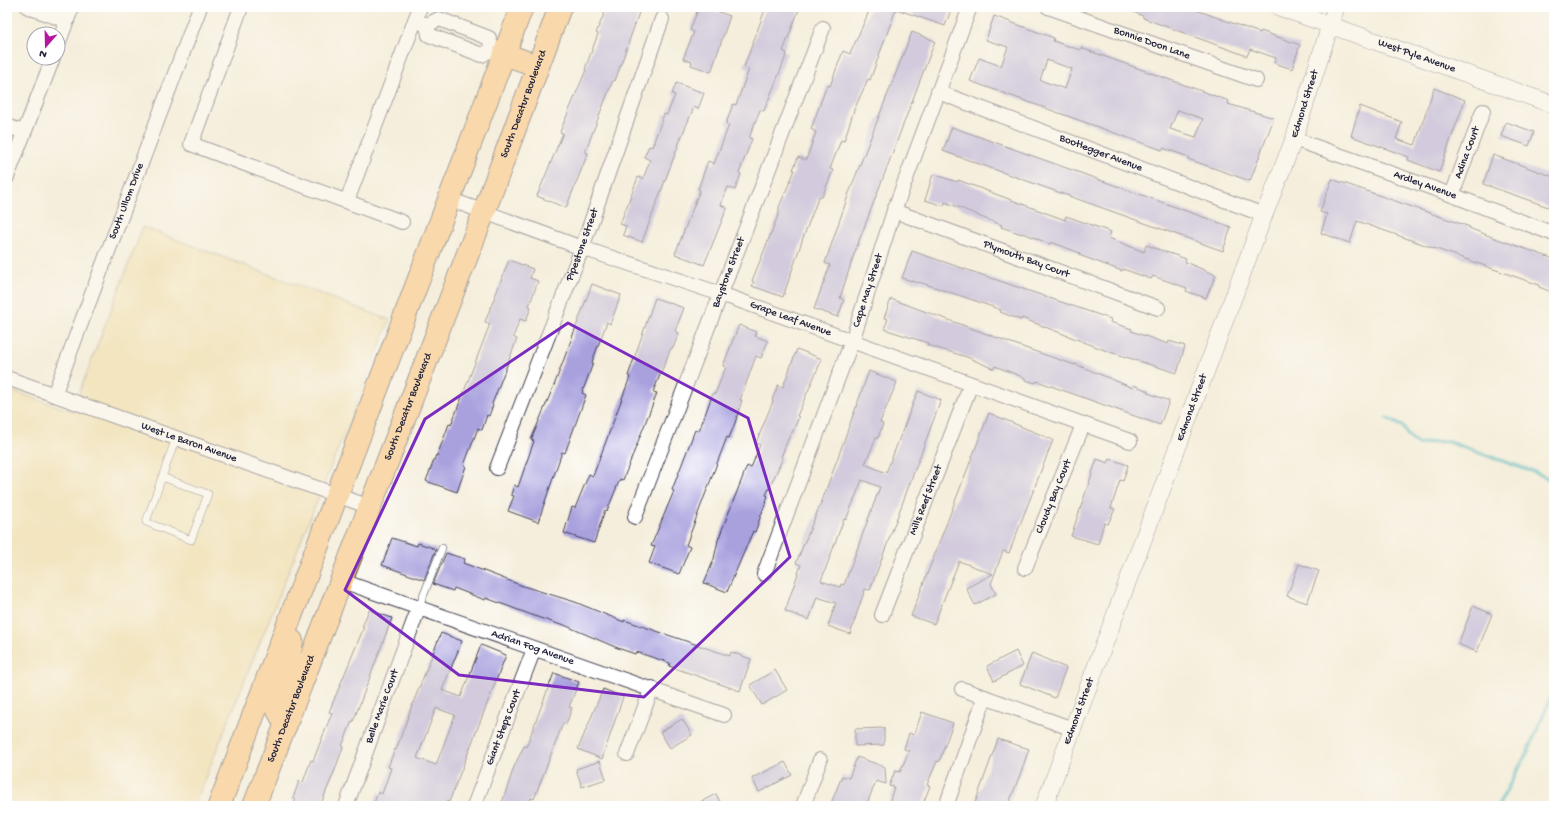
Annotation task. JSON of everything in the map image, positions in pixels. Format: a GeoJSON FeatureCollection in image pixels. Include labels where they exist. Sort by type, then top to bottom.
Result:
{"type":"FeatureCollection","features":[{"type":"Feature","properties":{"kind":"main road"},"geometry":{"type":"LineString","coordinates":[[219,806],[449,199],[498,52],[522,7]]}},
{"type":"Feature","properties":{"kind":"main road","name":"South Decatur Boulevard"},"geometry":{"type":"LineString","coordinates":[[254,806],[484,212],[560,7]]}},
{"type":"Feature","properties":{"kind":"main road"},"geometry":{"type":"LineString","coordinates":[[498,52],[538,66]]}},
{"type":"Feature","properties":{"kind":"main road"},"geometry":{"type":"LineString","coordinates":[[286,725],[276,707],[286,680],[298,599]]}},
{"type":"Feature","properties":{"kind":"street"},"geometry":{"type":"LineString","coordinates":[[28,7],[67,21]]}},
{"type":"Feature","properties":{"kind":"street"},"geometry":{"type":"LineString","coordinates":[[65,26],[72,7]]}},
{"type":"Feature","properties":{"kind":"street","name":"South Ullom Drive"},"geometry":{"type":"LineString","coordinates":[[54,395],[200,7]]}},
{"type":"Feature","properties":{"kind":"street"},"geometry":{"type":"LineString","coordinates":[[241,7],[191,144],[402,222]]}},
{"type":"Feature","properties":{"kind":"street"},"geometry":{"type":"LineString","coordinates":[[347,201],[421,23],[420,7]]}},
{"type":"Feature","properties":{"kind":"street","name":"Cape May Street"},"geometry":{"type":"LineString","coordinates":[[764,574],[852,341],[894,211],[970,7]]}},
{"type":"Feature","properties":{"kind":"street","name":"Bonnie Doon Lane"},"geometry":{"type":"LineString","coordinates":[[1048,7],[1256,80]]}},
{"type":"Feature","properties":{"kind":"street","name":"West Pyle Avenue"},"geometry":{"type":"LineString","coordinates":[[1279,7],[1554,105]]}},
{"type":"Feature","properties":{"kind":"street","name":"Edmond Street"},"geometry":{"type":"LineString","coordinates":[[1044,806],[1264,215],[1294,139],[1336,7]]}},
{"type":"Feature","properties":{"kind":"street"},"geometry":{"type":"LineString","coordinates":[[421,23],[439,19],[489,38],[498,52]]}},
{"type":"Feature","properties":{"kind":"street","name":"Pipestone Street"},"geometry":{"type":"LineString","coordinates":[[497,468],[582,248],[662,19]]}},
{"type":"Feature","properties":{"kind":"street","name":"Baystone Street"},"geometry":{"type":"LineString","coordinates":[[636,517],[823,28]]}},
{"type":"Feature","properties":{"kind":"street"},"geometry":{"type":"LineString","coordinates":[[7,177],[50,66]]}},
{"type":"Feature","properties":{"kind":"street","name":"Bootlegger Avenue"},"geometry":{"type":"LineString","coordinates":[[938,92],[1264,215]]}},
{"type":"Feature","properties":{"kind":"street","name":"Adina Court"},"geometry":{"type":"LineString","coordinates":[[1452,195],[1483,111]]}},
{"type":"Feature","properties":{"kind":"street"},"geometry":{"type":"LineString","coordinates":[[7,126],[24,132]]}},
{"type":"Feature","properties":{"kind":"street","name":"Ardley Avenue"},"geometry":{"type":"LineString","coordinates":[[1294,139],[1452,195],[1554,234]]}},
{"type":"Feature","properties":{"kind":"street","name":"Grape Leaf Avenue"},"geometry":{"type":"LineString","coordinates":[[449,199],[582,248],[721,294],[1130,441]]}},
{"type":"Feature","properties":{"kind":"street","name":"Plymouth Bay Court"},"geometry":{"type":"LineString","coordinates":[[894,211],[1158,308]]}},
{"type":"Feature","properties":{"kind":"street","name":"West Le Baron Avenue"},"geometry":{"type":"LineString","coordinates":[[7,378],[370,507]]}},
{"type":"Feature","properties":{"kind":"street","name":"Mills Reef Street"},"geometry":{"type":"LineString","coordinates":[[882,615],[971,384]]}},
{"type":"Feature","properties":{"kind":"street","name":"Cloudy Bay Court"},"geometry":{"type":"LineString","coordinates":[[1025,568],[1083,425]]}},
{"type":"Feature","properties":{"kind":"street","name":"Adrian Fog Avenue"},"geometry":{"type":"LineString","coordinates":[[342,581],[534,649],[652,688],[724,715]]}},
{"type":"Feature","properties":{"kind":"street","name":"Belle Marie Court"},"geometry":{"type":"LineString","coordinates":[[346,806],[419,607]]}},
{"type":"Feature","properties":{"kind":"street","name":"Giant Steps Court"},"geometry":{"type":"LineString","coordinates":[[474,806],[534,649]]}},
{"type":"Feature","properties":{"kind":"street"},"geometry":{"type":"LineString","coordinates":[[627,754],[652,688]]}},
{"type":"Feature","properties":{"kind":"street"},"geometry":{"type":"LineString","coordinates":[[962,689],[1073,729]]}},
{"type":"Feature","properties":{"kind":"street"},"geometry":{"type":"LineString","coordinates":[[946,806],[985,697]]}},
{"type":"Feature","properties":{"kind":"street"},"geometry":{"type":"LineString","coordinates":[[803,806],[820,760]]}},
{"type":"Feature","properties":{"kind":"lane"},"geometry":{"type":"LineString","coordinates":[[162,477],[208,494],[191,540],[146,522],[162,477],[176,438]]}},
{"type":"Feature","properties":{"kind":"lane"},"geometry":{"type":"LineString","coordinates":[[419,607],[442,548]]}},
{"type":"Feature","properties":{"kind":"highlighted area"},"geometry":{"type":"Polygon","coordinates":[[[568,323],[748,418],[790,557],[644,697],[459,675],[345,590],[425,419],[568,323]]]}},
{"type":"Feature","properties":{"kind":"sand"},"geometry":{"type":"Polygon","coordinates":[[[143,227],[390,320],[194,806],[7,806],[7,389],[72,411],[143,227]]]}},
{"type":"Feature","properties":{"kind":"building"},"geometry":{"type":"Polygon","coordinates":[[[607,7],[641,7],[615,81],[613,80],[585,152],[588,153],[566,208],[537,196],[563,133],[560,132],[586,70],[585,69],[598,34],[596,33],[607,7]]]}},
{"type":"Feature","properties":{"kind":"building"},"geometry":{"type":"Polygon","coordinates":[[[699,7],[705,7],[730,16],[711,72],[691,65],[692,62],[683,59],[694,32],[690,30],[699,7]]]}},
{"type":"Feature","properties":{"kind":"building"},"geometry":{"type":"Polygon","coordinates":[[[766,7],[800,7],[783,51],[787,53],[781,69],[764,111],[760,110],[749,138],[752,139],[739,173],[741,174],[735,190],[728,187],[721,205],[727,208],[704,265],[675,254],[700,190],[698,189],[708,161],[714,164],[729,125],[726,124],[733,104],[736,105],[749,69],[744,67],[766,7]]]}},
{"type":"Feature","properties":{"kind":"building"},"geometry":{"type":"Polygon","coordinates":[[[871,7],[952,7],[945,26],[896,9],[870,80],[868,79],[854,110],[844,141],[841,140],[830,169],[833,170],[822,197],[819,196],[783,297],[752,286],[754,282],[752,281],[779,213],[779,207],[795,170],[793,170],[798,157],[806,160],[816,132],[811,129],[827,85],[830,86],[843,51],[850,54],[871,7]]]}},
{"type":"Feature","properties":{"kind":"building"},"geometry":{"type":"Polygon","coordinates":[[[1123,7],[1188,7],[1260,33],[1261,31],[1300,45],[1292,69],[1274,63],[1276,58],[1250,49],[1247,56],[1143,18],[1143,16],[1123,7]]]}},
{"type":"Feature","properties":{"kind":"building"},"geometry":{"type":"Polygon","coordinates":[[[994,16],[1054,38],[1053,41],[1080,50],[1081,48],[1229,101],[1228,104],[1274,118],[1250,181],[1188,159],[1189,157],[1163,148],[1162,150],[970,81],[979,58],[1001,66],[1008,47],[986,40],[994,16]],[[1047,60],[1040,80],[1065,89],[1072,69],[1047,60]],[[1178,110],[1170,129],[1196,137],[1203,119],[1178,110]]]}},
{"type":"Feature","properties":{"kind":"building"},"geometry":{"type":"Polygon","coordinates":[[[912,32],[935,41],[854,254],[840,298],[844,300],[838,317],[814,309],[830,265],[825,263],[849,193],[912,32]]]}},
{"type":"Feature","properties":{"kind":"building"},"geometry":{"type":"Polygon","coordinates":[[[676,83],[704,93],[698,109],[694,107],[681,138],[642,242],[623,235],[626,226],[620,224],[638,177],[643,179],[650,160],[644,157],[649,146],[652,147],[664,114],[667,115],[675,95],[672,94],[676,83]]]}},
{"type":"Feature","properties":{"kind":"building"},"geometry":{"type":"Polygon","coordinates":[[[1434,88],[1465,100],[1439,172],[1408,160],[1409,157],[1351,136],[1360,106],[1402,122],[1396,139],[1415,145],[1434,88]]]}},
{"type":"Feature","properties":{"kind":"building"},"geometry":{"type":"Polygon","coordinates":[[[1506,122],[1534,132],[1529,146],[1501,136],[1506,122]]]}},
{"type":"Feature","properties":{"kind":"building"},"geometry":{"type":"Polygon","coordinates":[[[952,127],[1231,227],[1223,251],[943,151],[952,127]]]}},
{"type":"Feature","properties":{"kind":"building"},"geometry":{"type":"Polygon","coordinates":[[[1493,155],[1554,177],[1554,209],[1483,184],[1493,155]]]}},
{"type":"Feature","properties":{"kind":"building"},"geometry":{"type":"Polygon","coordinates":[[[933,174],[957,182],[958,180],[1065,220],[1066,216],[1111,232],[1109,238],[1144,252],[1146,245],[1186,259],[1185,262],[1216,275],[1206,298],[1186,291],[1187,288],[1153,276],[1151,279],[1123,269],[1122,271],[1079,255],[1080,253],[1051,242],[1050,244],[1023,233],[1022,234],[1001,227],[1002,225],[945,202],[944,206],[925,200],[933,174]]]}},
{"type":"Feature","properties":{"kind":"building"},"geometry":{"type":"Polygon","coordinates":[[[1332,179],[1470,227],[1469,228],[1492,237],[1554,259],[1554,293],[1539,287],[1539,285],[1357,221],[1350,243],[1321,233],[1327,214],[1320,212],[1332,179]]]}},
{"type":"Feature","properties":{"kind":"building"},"geometry":{"type":"Polygon","coordinates":[[[912,251],[1111,319],[1110,322],[1132,329],[1131,331],[1168,344],[1169,341],[1185,346],[1177,373],[1107,351],[1022,318],[1021,320],[1000,312],[1001,310],[976,301],[919,282],[918,283],[902,278],[912,251]]]}},
{"type":"Feature","properties":{"kind":"building"},"geometry":{"type":"Polygon","coordinates":[[[509,260],[533,269],[530,278],[538,281],[529,306],[531,307],[526,321],[520,319],[513,337],[517,339],[492,404],[493,405],[489,416],[487,415],[482,430],[478,428],[464,465],[466,466],[457,492],[426,481],[449,424],[451,425],[490,324],[485,322],[509,260]]]}},
{"type":"Feature","properties":{"kind":"building"},"geometry":{"type":"Polygon","coordinates":[[[592,284],[621,295],[610,324],[607,322],[592,362],[593,363],[582,393],[586,395],[565,453],[562,452],[538,522],[508,511],[514,496],[511,495],[514,485],[518,487],[534,441],[531,440],[555,383],[592,284]]]}},
{"type":"Feature","properties":{"kind":"building"},"geometry":{"type":"Polygon","coordinates":[[[655,298],[684,308],[675,331],[679,333],[673,348],[671,348],[653,392],[657,393],[623,480],[620,479],[607,511],[605,510],[594,543],[564,533],[572,507],[575,508],[589,474],[593,476],[630,377],[628,376],[655,298]]]}},
{"type":"Feature","properties":{"kind":"building"},"geometry":{"type":"Polygon","coordinates":[[[891,299],[1028,349],[1075,364],[1133,388],[1134,385],[1148,391],[1148,393],[1169,401],[1160,425],[1037,381],[1036,383],[1025,380],[1025,378],[995,366],[994,369],[967,357],[927,345],[928,343],[884,329],[888,319],[884,318],[891,299]]]}},
{"type":"Feature","properties":{"kind":"building"},"geometry":{"type":"Polygon","coordinates":[[[739,325],[756,332],[755,336],[768,341],[761,358],[756,356],[740,400],[742,400],[735,423],[729,438],[727,437],[686,545],[690,547],[679,574],[649,563],[655,547],[651,546],[674,491],[672,490],[695,430],[699,431],[713,393],[715,394],[726,367],[723,366],[739,325]]]}},
{"type":"Feature","properties":{"kind":"building"},"geometry":{"type":"Polygon","coordinates":[[[797,349],[822,359],[797,416],[799,417],[781,457],[783,458],[766,495],[768,496],[755,532],[753,531],[727,592],[704,583],[714,559],[718,540],[747,466],[751,468],[760,445],[756,443],[773,401],[772,400],[778,385],[783,387],[797,349]]]}},
{"type":"Feature","properties":{"kind":"building"},"geometry":{"type":"Polygon","coordinates":[[[869,371],[897,382],[880,422],[883,424],[878,438],[876,438],[865,464],[886,473],[918,391],[941,400],[870,590],[865,589],[850,634],[828,626],[836,603],[817,597],[809,620],[785,611],[801,565],[796,563],[825,493],[869,371]],[[862,480],[846,520],[844,519],[821,581],[840,587],[841,584],[844,585],[880,487],[862,480]]]}},
{"type":"Feature","properties":{"kind":"building"},"geometry":{"type":"Polygon","coordinates":[[[989,413],[1053,440],[1009,553],[1003,551],[991,584],[996,594],[975,605],[966,588],[993,574],[959,561],[934,624],[911,616],[989,413]]]}},
{"type":"Feature","properties":{"kind":"building"},"geometry":{"type":"Polygon","coordinates":[[[1097,459],[1108,463],[1110,459],[1128,465],[1123,481],[1120,480],[1111,508],[1115,509],[1108,524],[1104,523],[1098,544],[1071,536],[1097,459]]]}},
{"type":"Feature","properties":{"kind":"building"},"geometry":{"type":"Polygon","coordinates":[[[392,538],[417,546],[418,543],[436,549],[424,580],[382,565],[392,538]]]}},
{"type":"Feature","properties":{"kind":"building"},"geometry":{"type":"Polygon","coordinates":[[[446,553],[465,559],[463,563],[523,586],[575,602],[624,622],[624,620],[730,656],[731,652],[751,659],[740,691],[669,666],[670,663],[615,647],[562,624],[561,625],[540,618],[486,598],[485,600],[454,588],[453,591],[433,584],[446,553]]]}},
{"type":"Feature","properties":{"kind":"building"},"geometry":{"type":"Polygon","coordinates":[[[1299,564],[1319,571],[1307,603],[1287,596],[1299,564]]]}},
{"type":"Feature","properties":{"kind":"building"},"geometry":{"type":"Polygon","coordinates":[[[1473,606],[1492,614],[1477,652],[1458,644],[1473,606]]]}},
{"type":"Feature","properties":{"kind":"building"},"geometry":{"type":"Polygon","coordinates":[[[369,610],[392,618],[353,722],[352,721],[342,746],[343,747],[335,770],[320,806],[293,806],[296,799],[293,798],[299,781],[303,782],[311,760],[313,761],[332,713],[329,712],[364,627],[362,627],[369,610]]]}},
{"type":"Feature","properties":{"kind":"building"},"geometry":{"type":"Polygon","coordinates":[[[441,633],[462,641],[442,690],[461,697],[481,645],[506,655],[449,802],[446,801],[444,806],[373,806],[378,792],[382,794],[391,768],[388,767],[395,749],[396,750],[441,633]],[[436,708],[417,758],[436,765],[455,715],[436,708]]]}},
{"type":"Feature","properties":{"kind":"building"},"geometry":{"type":"Polygon","coordinates":[[[1016,651],[1023,666],[994,681],[987,666],[1016,651]]]}},
{"type":"Feature","properties":{"kind":"building"},"geometry":{"type":"Polygon","coordinates":[[[1032,653],[1066,668],[1055,698],[1020,684],[1032,653]]]}},
{"type":"Feature","properties":{"kind":"building"},"geometry":{"type":"Polygon","coordinates":[[[775,670],[787,690],[762,705],[750,685],[775,670]]]}},
{"type":"Feature","properties":{"kind":"building"},"geometry":{"type":"Polygon","coordinates":[[[554,673],[579,682],[569,707],[572,708],[566,724],[563,723],[534,799],[531,798],[528,806],[501,806],[514,767],[524,746],[526,747],[554,673]]]}},
{"type":"Feature","properties":{"kind":"building"},"geometry":{"type":"Polygon","coordinates":[[[603,689],[623,697],[602,759],[578,749],[603,689]]]}},
{"type":"Feature","properties":{"kind":"building"},"geometry":{"type":"Polygon","coordinates":[[[922,712],[953,723],[939,762],[937,761],[927,785],[930,786],[922,806],[888,806],[894,787],[889,786],[895,771],[900,772],[909,751],[904,749],[909,733],[914,735],[922,712]]]}},
{"type":"Feature","properties":{"kind":"building"},"geometry":{"type":"Polygon","coordinates":[[[682,719],[692,735],[670,748],[660,732],[682,719]]]}},
{"type":"Feature","properties":{"kind":"building"},"geometry":{"type":"Polygon","coordinates":[[[884,728],[884,745],[855,746],[855,729],[884,728]]]}},
{"type":"Feature","properties":{"kind":"building"},"geometry":{"type":"Polygon","coordinates":[[[998,739],[1029,749],[1021,772],[1008,806],[974,806],[998,739]]]}},
{"type":"Feature","properties":{"kind":"building"},"geometry":{"type":"Polygon","coordinates":[[[857,757],[885,767],[886,784],[876,781],[866,806],[830,806],[842,776],[849,778],[857,757]]]}},
{"type":"Feature","properties":{"kind":"building"},"geometry":{"type":"Polygon","coordinates":[[[600,761],[606,779],[582,787],[576,769],[600,761]]]}},
{"type":"Feature","properties":{"kind":"building"},"geometry":{"type":"Polygon","coordinates":[[[785,762],[792,775],[759,792],[752,778],[785,762]]]}},
{"type":"Feature","properties":{"kind":"building"},"geometry":{"type":"Polygon","coordinates":[[[716,794],[722,806],[692,806],[716,794]]]}},
{"type":"Feature","properties":{"kind":"waterway"},"geometry":{"type":"LineString","coordinates":[[1387,418],[1402,426],[1409,437],[1418,444],[1446,441],[1534,472],[1554,481]]}},
{"type":"Feature","properties":{"kind":"waterway"},"geometry":{"type":"LineString","coordinates":[[1498,806],[1527,753],[1554,691]]}}]}
